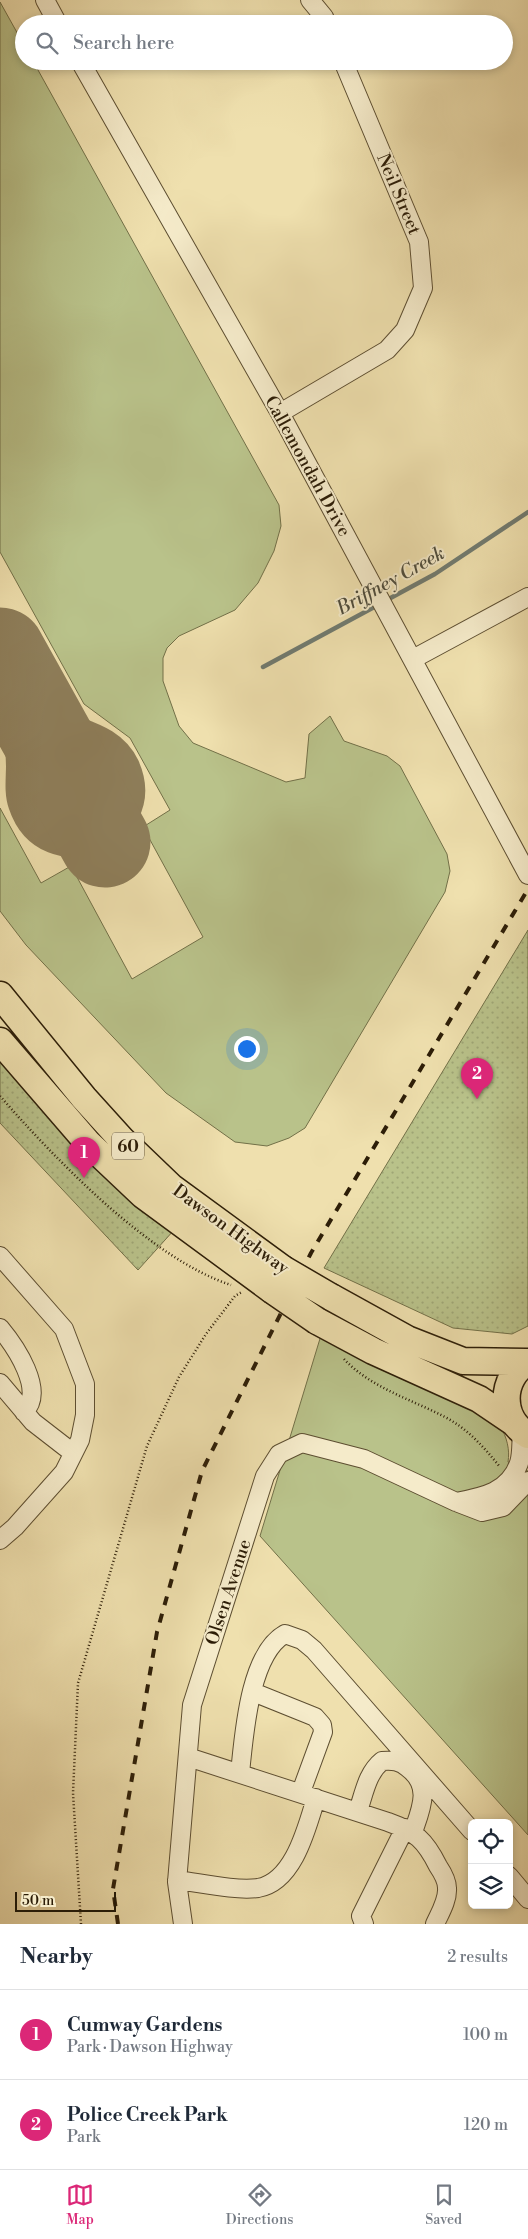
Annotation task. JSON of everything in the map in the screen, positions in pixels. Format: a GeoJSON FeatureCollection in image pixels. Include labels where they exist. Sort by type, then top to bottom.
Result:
{"type":"FeatureCollection","features":[{"type":"Feature","properties":{"kind":"highway","name":"Dawson Highway"},"geometry":{"type":"LineString","coordinates":[[0,995],[84,1098],[122,1140],[171,1187],[278,1279],[317,1321],[374,1351],[479,1399],[521,1429]]}},
{"type":"Feature","properties":{"kind":"highway","name":"Dawson Highway"},"geometry":{"type":"LineString","coordinates":[[0,1041],[88,1143],[143,1196],[278,1279],[332,1297],[407,1339],[464,1360],[527,1362]]}},
{"type":"Feature","properties":{"kind":"highway","name":"60"},"geometry":{"type":"LineString","coordinates":[[521,1429],[508,1410],[507,1390],[516,1371],[527,1362]]}},
{"type":"Feature","properties":{"kind":"street"},"geometry":{"type":"LineString","coordinates":[[45,0],[53,15]]}},
{"type":"Feature","properties":{"kind":"street"},"geometry":{"type":"LineString","coordinates":[[310,0],[322,15]]}},
{"type":"Feature","properties":{"kind":"street","name":"Callemondah Drive"},"geometry":{"type":"LineString","coordinates":[[85,70],[280,413],[414,659],[524,869]]}},
{"type":"Feature","properties":{"kind":"street","name":"Neil Street"},"geometry":{"type":"LineString","coordinates":[[280,413],[387,350],[405,330],[423,288],[419,242],[346,70]]}},
{"type":"Feature","properties":{"kind":"street"},"geometry":{"type":"LineString","coordinates":[[414,659],[528,597]]}},
{"type":"Feature","properties":{"kind":"street"},"geometry":{"type":"LineString","coordinates":[[0,1256],[64,1329],[85,1384],[85,1415],[80,1440],[64,1472],[14,1528],[0,1540]]}},
{"type":"Feature","properties":{"kind":"street"},"geometry":{"type":"LineString","coordinates":[[0,1328],[22,1359],[30,1382],[33,1396],[24,1412]]}},
{"type":"Feature","properties":{"kind":"street"},"geometry":{"type":"LineString","coordinates":[[0,1383],[33,1422],[73,1453]]}},
{"type":"Feature","properties":{"kind":"street","name":"Olsen Avenue"},"geometry":{"type":"LineString","coordinates":[[183,1924],[177,1880],[192,1705],[265,1476],[279,1454],[302,1443],[364,1459],[456,1502],[482,1512],[503,1507],[520,1479],[521,1429]]}},
{"type":"Feature","properties":{"kind":"street"},"geometry":{"type":"LineString","coordinates":[[240,1773],[246,1716],[259,1671],[272,1646],[278,1638],[285,1634],[302,1640],[314,1650],[468,1826]]}},
{"type":"Feature","properties":{"kind":"street"},"geometry":{"type":"LineString","coordinates":[[177,1880],[258,1888],[278,1878],[288,1867],[303,1839],[309,1795],[323,1732],[322,1724],[314,1717],[253,1692]]}},
{"type":"Feature","properties":{"kind":"street"},"geometry":{"type":"LineString","coordinates":[[188,1756],[409,1830],[427,1844],[443,1874],[447,1888],[444,1905],[435,1924]]}},
{"type":"Feature","properties":{"kind":"street"},"geometry":{"type":"LineString","coordinates":[[358,1812],[372,1772],[382,1760],[398,1761],[416,1774],[424,1791],[422,1805],[361,1916],[364,1924]]}},
{"type":"Feature","properties":{"kind":"street"},"geometry":{"type":"LineString","coordinates":[[513,1881],[528,1899]]}},
{"type":"Feature","properties":{"kind":"path"},"geometry":{"type":"LineString","coordinates":[[0,1096],[57,1156],[132,1225],[158,1246],[197,1269],[233,1286]]}},
{"type":"Feature","properties":{"kind":"path"},"geometry":{"type":"LineString","coordinates":[[81,1924],[73,1793],[78,1683],[147,1446],[180,1377],[206,1334],[239,1292],[249,1291],[241,1288]]}},
{"type":"Feature","properties":{"kind":"path"},"geometry":{"type":"LineString","coordinates":[[340,1354],[357,1370],[374,1382],[444,1416],[461,1427],[479,1440],[502,1469],[520,1479]]}},
{"type":"Feature","properties":{"kind":"green space"},"geometry":{"type":"Polygon","coordinates":[[[0,2],[15,29],[15,70],[38,70],[279,505],[281,526],[274,551],[258,583],[235,610],[179,636],[167,648],[163,658],[163,681],[179,726],[193,743],[286,782],[305,778],[309,734],[330,716],[344,741],[387,756],[400,766],[447,854],[450,871],[445,892],[305,1128],[289,1138],[267,1146],[235,1142],[166,1093],[26,945],[0,911],[0,808],[41,883],[71,866],[132,979],[203,937],[143,827],[170,810],[130,738],[84,704],[0,552],[0,2]]]}},
{"type":"Feature","properties":{"kind":"green space"},"geometry":{"type":"Polygon","coordinates":[[[528,930],[528,1326],[512,1334],[453,1328],[324,1268],[528,930]]]}},
{"type":"Feature","properties":{"kind":"green space"},"geometry":{"type":"Polygon","coordinates":[[[0,1054],[174,1230],[138,1270],[0,1123],[0,1054]]]}},
{"type":"Feature","properties":{"kind":"green space"},"geometry":{"type":"Polygon","coordinates":[[[322,1332],[405,1372],[500,1426],[509,1453],[508,1462],[528,1471],[528,1835],[260,1536],[322,1332]]]}},
{"type":"Feature","properties":{"kind":"waterway","name":"Briffney Creek"},"geometry":{"type":"LineString","coordinates":[[385,601],[435,574],[528,512]]}},
{"type":"Feature","properties":{"kind":"waterway","name":"Briffney Creek"},"geometry":{"type":"LineString","coordinates":[[263,667],[378,605]]}},
{"type":"Feature","properties":{"kind":"taxiway"},"geometry":{"type":"LineString","coordinates":[[0,652],[25,697],[36,712],[53,725],[86,738],[107,749],[122,768],[127,791],[122,810],[110,825],[94,835],[74,839],[55,836],[38,824],[26,803],[24,790],[22,693]]}},
{"type":"Feature","properties":{"kind":"runway"},"geometry":{"type":"LineString","coordinates":[[0,653],[105,842]]}},
{"type":"Feature","properties":{"kind":"railway"},"geometry":{"type":"LineString","coordinates":[[118,1924],[113,1889],[157,1632],[202,1471],[311,1253],[528,889]]}},
{"type":"Feature","properties":{"kind":"place","name":"Police Creek Park"},"geometry":{"type":"Point","coordinates":[477,1099]}},
{"type":"Feature","properties":{"kind":"place","name":"Cumway Gardens"},"geometry":{"type":"Point","coordinates":[84,1178]}}]}
